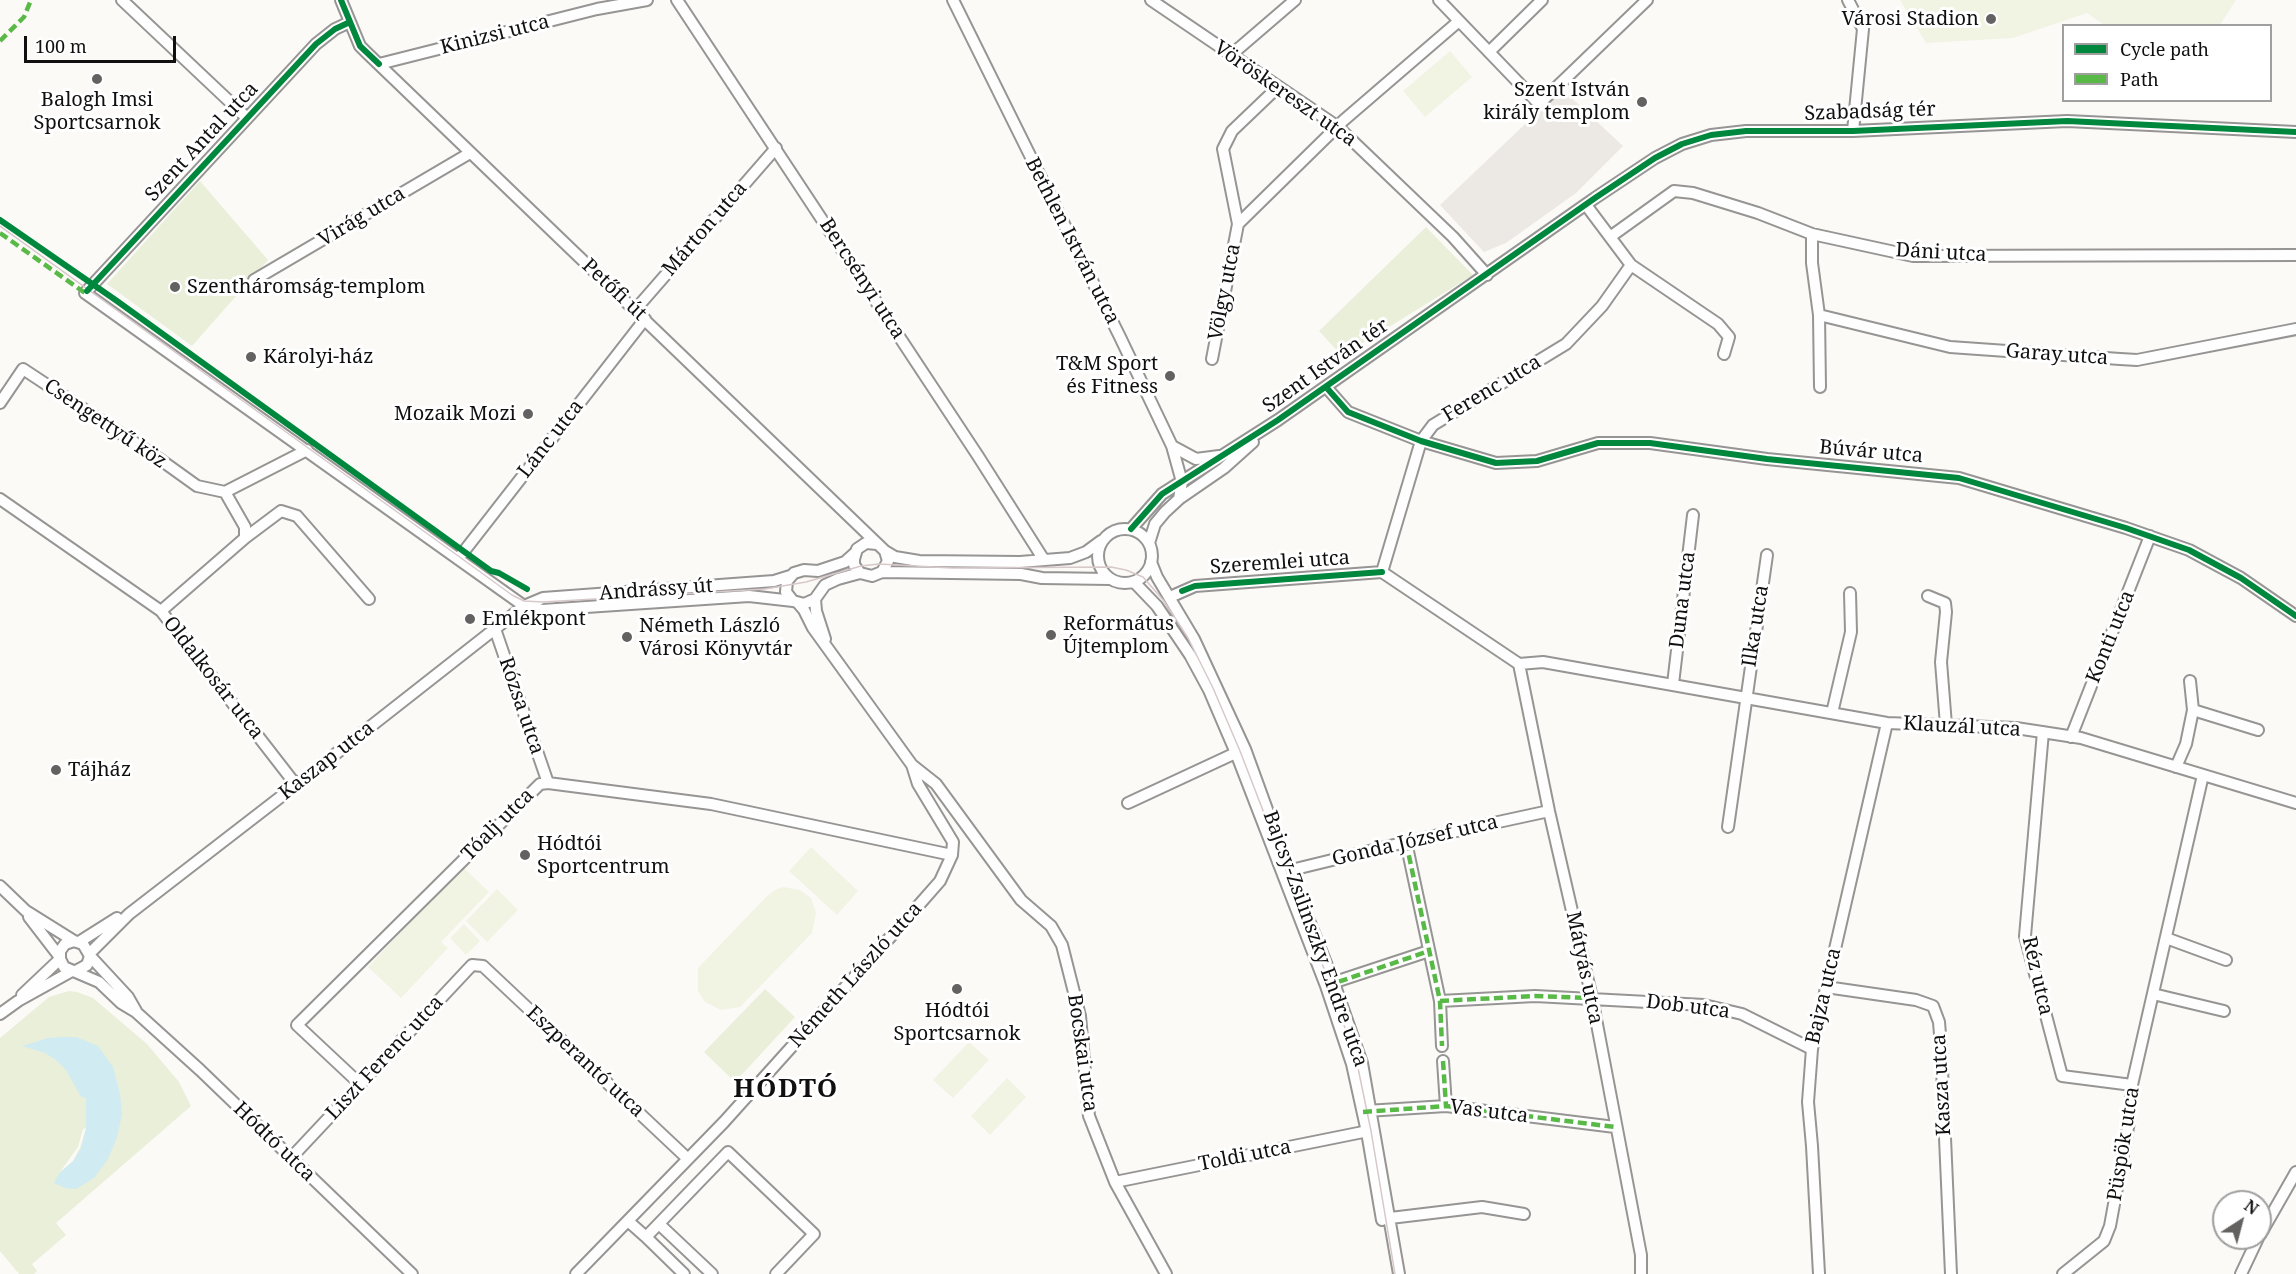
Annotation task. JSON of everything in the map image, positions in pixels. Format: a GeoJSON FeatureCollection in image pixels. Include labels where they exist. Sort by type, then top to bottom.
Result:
{"type":"FeatureCollection","features":[{"type":"Feature","properties":{"kind":"street"},"geometry":{"type":"LineString","coordinates":[[122,0],[247,118]]}},
{"type":"Feature","properties":{"kind":"street","name":"Petőfi út"},"geometry":{"type":"LineString","coordinates":[[341,0],[360,46],[881,547]]}},
{"type":"Feature","properties":{"kind":"street","name":"Kinizsi utca"},"geometry":{"type":"LineString","coordinates":[[379,64],[595,5],[647,0]]}},
{"type":"Feature","properties":{"kind":"street","name":"Bercsényi utca"},"geometry":{"type":"LineString","coordinates":[[677,0],[978,456],[1044,560]]}},
{"type":"Feature","properties":{"kind":"street","name":"Vöröskereszt utca"},"geometry":{"type":"LineString","coordinates":[[1151,0],[1338,127],[1454,237],[1487,275]]}},
{"type":"Feature","properties":{"kind":"street"},"geometry":{"type":"LineString","coordinates":[[1231,55],[1295,0]]}},
{"type":"Feature","properties":{"kind":"street"},"geometry":{"type":"LineString","coordinates":[[1439,0],[1539,104],[1647,0]]}},
{"type":"Feature","properties":{"kind":"street"},"geometry":{"type":"LineString","coordinates":[[1489,52],[1542,0]]}},
{"type":"Feature","properties":{"kind":"street","name":"Szabadság tér"},"geometry":{"type":"LineString","coordinates":[[1848,0],[1863,29],[1853,130]]}},
{"type":"Feature","properties":{"kind":"street","name":"Bethlen István utca"},"geometry":{"type":"LineString","coordinates":[[955,1],[1172,446],[1182,482]]}},
{"type":"Feature","properties":{"kind":"street"},"geometry":{"type":"LineString","coordinates":[[1338,127],[1459,21]]}},
{"type":"Feature","properties":{"kind":"street","name":"Szent Antal utca"},"geometry":{"type":"LineString","coordinates":[[85,293],[316,44],[335,29],[350,22]]}},
{"type":"Feature","properties":{"kind":"street","name":"Völgy utca"},"geometry":{"type":"LineString","coordinates":[[1212,359],[1238,224],[1223,149],[1232,131],[1278,87]]}},
{"type":"Feature","properties":{"kind":"street","name":"Szabadság tér"},"geometry":{"type":"LineString","coordinates":[[1487,275],[1655,158],[1682,144],[1712,135],[1746,131],[1853,130],[2067,121],[2296,132]]}},
{"type":"Feature","properties":{"kind":"street","name":"Völgy utca"},"geometry":{"type":"LineString","coordinates":[[1238,224],[1338,127]]}},
{"type":"Feature","properties":{"kind":"street","name":"Márton utca"},"geometry":{"type":"LineString","coordinates":[[635,310],[776,148]]}},
{"type":"Feature","properties":{"kind":"street","name":"Virág utca"},"geometry":{"type":"LineString","coordinates":[[254,280],[470,153]]}},
{"type":"Feature","properties":{"kind":"street","name":"Dáni utca"},"geometry":{"type":"LineString","coordinates":[[1610,237],[1674,191],[1693,193],[1737,206],[1812,234],[1913,256],[2296,255]]}},
{"type":"Feature","properties":{"kind":"street"},"geometry":{"type":"LineString","coordinates":[[1586,205],[1631,265],[1718,324],[1729,337],[1724,354]]}},
{"type":"Feature","properties":{"kind":"street"},"geometry":{"type":"LineString","coordinates":[[1812,234],[1812,263],[1819,315],[1820,387]]}},
{"type":"Feature","properties":{"kind":"street","name":"Ferenc utca"},"geometry":{"type":"LineString","coordinates":[[1382,572],[1421,441],[1433,425],[1566,344],[1602,306],[1631,265]]}},
{"type":"Feature","properties":{"kind":"street","name":"Szent István tér"},"geometry":{"type":"LineString","coordinates":[[1131,529],[1162,494],[1278,420],[1487,275]]}},
{"type":"Feature","properties":{"kind":"street","name":"Andrássy út"},"geometry":{"type":"LineString","coordinates":[[85,293],[524,606],[542,610],[749,596],[796,602]]}},
{"type":"Feature","properties":{"kind":"street","name":"Garay utca"},"geometry":{"type":"LineString","coordinates":[[1819,315],[1950,347],[2128,360],[2296,328]]}},
{"type":"Feature","properties":{"kind":"street","name":"Lánc utca"},"geometry":{"type":"LineString","coordinates":[[458,559],[645,319]]}},
{"type":"Feature","properties":{"kind":"street","name":"Csengettyű köz"},"geometry":{"type":"LineString","coordinates":[[0,403],[22,369],[197,486],[225,492]]}},
{"type":"Feature","properties":{"kind":"street","name":"Búvár utca"},"geometry":{"type":"LineString","coordinates":[[1326,387],[1348,412],[1421,441],[1496,463],[1537,461],[1598,443],[1650,443],[1767,459],[1959,478],[2189,550],[2241,578],[2296,616]]}},
{"type":"Feature","properties":{"kind":"street"},"geometry":{"type":"LineString","coordinates":[[1149,543],[1155,524],[1179,499],[1224,468],[1278,420]]}},
{"type":"Feature","properties":{"kind":"street"},"geometry":{"type":"LineString","coordinates":[[1172,446],[1196,459],[1223,455]]}},
{"type":"Feature","properties":{"kind":"street"},"geometry":{"type":"LineString","coordinates":[[245,538],[245,527],[225,492],[307,450]]}},
{"type":"Feature","properties":{"kind":"street"},"geometry":{"type":"LineString","coordinates":[[1179,499],[1182,482]]}},
{"type":"Feature","properties":{"kind":"street","name":"Oldalkosár utca"},"geometry":{"type":"LineString","coordinates":[[0,500],[161,611],[296,786]]}},
{"type":"Feature","properties":{"kind":"street"},"geometry":{"type":"LineString","coordinates":[[161,611],[245,538],[281,511],[297,516],[369,599]]}},
{"type":"Feature","properties":{"kind":"street","name":"Duna utca"},"geometry":{"type":"LineString","coordinates":[[1673,684],[1693,515]]}},
{"type":"Feature","properties":{"kind":"street"},"geometry":{"type":"LineString","coordinates":[[850,516],[858,537],[854,565],[860,573]]}},
{"type":"Feature","properties":{"kind":"street"},"geometry":{"type":"LineString","coordinates":[[1131,529],[1144,537],[1151,549],[1152,562],[1143,577],[1126,584],[1109,579],[1042,578],[1021,574],[882,572],[872,576],[860,573],[838,579],[825,585],[816,597],[804,604],[796,602],[786,592],[789,576],[798,570],[818,571],[845,562],[866,543],[881,547],[895,557],[919,561],[1020,562],[1070,558],[1086,552],[1101,541],[1114,531],[1131,529]]}},
{"type":"Feature","properties":{"kind":"street","name":"Konti utca"},"geometry":{"type":"LineString","coordinates":[[2071,736],[2150,536]]}},
{"type":"Feature","properties":{"kind":"street"},"geometry":{"type":"LineString","coordinates":[[1101,541],[1097,559],[1100,568],[1109,579]]}},
{"type":"Feature","properties":{"kind":"street"},"geometry":{"type":"LineString","coordinates":[[881,547],[888,561],[882,572]]}},
{"type":"Feature","properties":{"kind":"street","name":"Ilka utca"},"geometry":{"type":"LineString","coordinates":[[1746,697],[1767,555]]}},
{"type":"Feature","properties":{"kind":"street","name":"Bajcsy-Zsilinszky Endre utca"},"geometry":{"type":"LineString","coordinates":[[1152,562],[1157,577],[1194,639],[1330,984],[1367,1111],[1386,1219],[1399,1274]]}},
{"type":"Feature","properties":{"kind":"street"},"geometry":{"type":"LineString","coordinates":[[809,571],[819,583],[816,597]]}},
{"type":"Feature","properties":{"kind":"street"},"geometry":{"type":"LineString","coordinates":[[1382,572],[1519,664]]}},
{"type":"Feature","properties":{"kind":"street","name":"Szeremlei utca"},"geometry":{"type":"LineString","coordinates":[[1170,597],[1196,586],[1382,572]]}},
{"type":"Feature","properties":{"kind":"street","name":"Andrássy út"},"geometry":{"type":"LineString","coordinates":[[524,606],[543,598],[774,581],[789,576]]}},
{"type":"Feature","properties":{"kind":"street","name":"Bajcsy-Zsilinszky Endre utca"},"geometry":{"type":"LineString","coordinates":[[1134,582],[1158,606],[1190,655],[1240,751]]}},
{"type":"Feature","properties":{"kind":"street"},"geometry":{"type":"LineString","coordinates":[[1832,713],[1851,632],[1850,593]]}},
{"type":"Feature","properties":{"kind":"street"},"geometry":{"type":"LineString","coordinates":[[1928,596],[1945,603],[1941,662],[1946,725]]}},
{"type":"Feature","properties":{"kind":"street","name":"Bocskai utca"},"geometry":{"type":"LineString","coordinates":[[816,597],[820,625],[834,655]]}},
{"type":"Feature","properties":{"kind":"street","name":"Bocskai utca"},"geometry":{"type":"LineString","coordinates":[[796,602],[912,765],[936,784],[1021,900],[1051,926],[1062,945],[1080,1016],[1089,1116],[1115,1182],[1166,1274]]}},
{"type":"Feature","properties":{"kind":"street","name":"Kaszap utca"},"geometry":{"type":"LineString","coordinates":[[90,955],[129,914],[524,606]]}},
{"type":"Feature","properties":{"kind":"street","name":"Rózsa utca"},"geometry":{"type":"LineString","coordinates":[[495,629],[548,783]]}},
{"type":"Feature","properties":{"kind":"street","name":"Klauzál utca"},"geometry":{"type":"LineString","coordinates":[[1519,664],[1543,662],[1887,723],[2016,728],[2071,736],[2296,803]]}},
{"type":"Feature","properties":{"kind":"street","name":"Mátyás utca"},"geometry":{"type":"LineString","coordinates":[[1519,664],[1549,811],[1592,998],[1641,1255],[1641,1274]]}},
{"type":"Feature","properties":{"kind":"street"},"geometry":{"type":"LineString","coordinates":[[2176,767],[2186,744],[2193,710],[2190,681]]}},
{"type":"Feature","properties":{"kind":"street"},"geometry":{"type":"LineString","coordinates":[[1728,827],[1746,697]]}},
{"type":"Feature","properties":{"kind":"street"},"geometry":{"type":"LineString","coordinates":[[2193,710],[2258,730]]}},
{"type":"Feature","properties":{"kind":"street","name":"Bajza utca"},"geometry":{"type":"LineString","coordinates":[[1820,1274],[1808,1102],[1812,1049],[1887,723]]}},
{"type":"Feature","properties":{"kind":"street","name":"Réz utca"},"geometry":{"type":"LineString","coordinates":[[2043,732],[2025,936],[2062,1076],[2132,1085]]}},
{"type":"Feature","properties":{"kind":"street"},"geometry":{"type":"LineString","coordinates":[[1128,803],[1240,751]]}},
{"type":"Feature","properties":{"kind":"street","name":"Bocskai utca"},"geometry":{"type":"LineString","coordinates":[[912,765],[918,784],[953,842],[952,855]]}},
{"type":"Feature","properties":{"kind":"street","name":"Püspök utca"},"geometry":{"type":"LineString","coordinates":[[2063,1274],[2104,1241],[2110,1226],[2129,1122],[2132,1085],[2204,775]]}},
{"type":"Feature","properties":{"kind":"street","name":"Tóalj utca"},"geometry":{"type":"LineString","coordinates":[[360,1084],[297,1025],[540,784],[548,783],[711,804],[952,855]]}},
{"type":"Feature","properties":{"kind":"street","name":"Gonda József utca"},"geometry":{"type":"LineString","coordinates":[[1285,871],[1549,811]]}},
{"type":"Feature","properties":{"kind":"street"},"geometry":{"type":"LineString","coordinates":[[1406,842],[1440,1001],[1442,1046]]}},
{"type":"Feature","properties":{"kind":"street","name":"Németh László utca"},"geometry":{"type":"LineString","coordinates":[[576,1274],[688,1159],[918,906],[940,881],[952,855]]}},
{"type":"Feature","properties":{"kind":"street"},"geometry":{"type":"LineString","coordinates":[[0,886],[26,911],[64,967],[74,971]]}},
{"type":"Feature","properties":{"kind":"street"},"geometry":{"type":"LineString","coordinates":[[0,1014],[18,1000],[87,965],[90,955],[87,947],[26,911]]}},
{"type":"Feature","properties":{"kind":"street","name":"Kaszap utca"},"geometry":{"type":"LineString","coordinates":[[77,941],[129,914]]}},
{"type":"Feature","properties":{"kind":"street"},"geometry":{"type":"LineString","coordinates":[[2166,938],[2226,960]]}},
{"type":"Feature","properties":{"kind":"street"},"geometry":{"type":"LineString","coordinates":[[18,1000],[59,958],[62,947],[77,941]]}},
{"type":"Feature","properties":{"kind":"street"},"geometry":{"type":"LineString","coordinates":[[1330,984],[1429,951]]}},
{"type":"Feature","properties":{"kind":"street","name":"Hódtó utca"},"geometry":{"type":"LineString","coordinates":[[90,955],[132,1003],[136,1012]]}},
{"type":"Feature","properties":{"kind":"street","name":"Liszt Ferenc utca"},"geometry":{"type":"LineString","coordinates":[[290,1159],[472,965],[483,966]]}},
{"type":"Feature","properties":{"kind":"street","name":"Eszperantó utca"},"geometry":{"type":"LineString","coordinates":[[483,966],[688,1159]]}},
{"type":"Feature","properties":{"kind":"street","name":"Hódtó utca"},"geometry":{"type":"LineString","coordinates":[[74,971],[99,982],[121,1003],[136,1012],[200,1070],[412,1274]]}},
{"type":"Feature","properties":{"kind":"street","name":"Kasza utca"},"geometry":{"type":"LineString","coordinates":[[1826,987],[1916,1000],[1933,1006],[1940,1030],[1951,1274]]}},
{"type":"Feature","properties":{"kind":"street"},"geometry":{"type":"LineString","coordinates":[[2153,994],[2224,1011]]}},
{"type":"Feature","properties":{"kind":"street","name":"Dob utca"},"geometry":{"type":"LineString","coordinates":[[1440,1001],[1535,996],[1704,1005],[1742,1014],[1812,1049]]}},
{"type":"Feature","properties":{"kind":"street"},"geometry":{"type":"LineString","coordinates":[[1443,1061],[1446,1106]]}},
{"type":"Feature","properties":{"kind":"street","name":"Vas utca"},"geometry":{"type":"LineString","coordinates":[[1367,1111],[1446,1106],[1615,1126]]}},
{"type":"Feature","properties":{"kind":"street","name":"Toldi utca"},"geometry":{"type":"LineString","coordinates":[[1115,1182],[1371,1131]]}},
{"type":"Feature","properties":{"kind":"street"},"geometry":{"type":"LineString","coordinates":[[646,1237],[729,1152],[814,1234],[776,1274]]}},
{"type":"Feature","properties":{"kind":"street"},"geometry":{"type":"LineString","coordinates":[[2272,1214],[2296,1172]]}},
{"type":"Feature","properties":{"kind":"street"},"geometry":{"type":"LineString","coordinates":[[1386,1219],[1482,1207],[1524,1214]]}},
{"type":"Feature","properties":{"kind":"street","name":"Bajcsy-Zsilinszky Endre utca"},"geometry":{"type":"LineString","coordinates":[[1386,1219],[1391,1274]]}},
{"type":"Feature","properties":{"kind":"street"},"geometry":{"type":"LineString","coordinates":[[628,1221],[684,1274]]}},
{"type":"Feature","properties":{"kind":"street"},"geometry":{"type":"LineString","coordinates":[[659,1224],[712,1274]]}},
{"type":"Feature","properties":{"kind":"street"},"geometry":{"type":"LineString","coordinates":[[2241,1274],[2252,1250]]}},
{"type":"Feature","properties":{"kind":"green space","name":"Városi Stadion"},"geometry":{"type":"Polygon","coordinates":[[[1900,0],[2236,0],[2221,24],[2103,24],[2087,13],[2013,38],[1926,43],[1900,0]]]}},
{"type":"Feature","properties":{"kind":"green space"},"geometry":{"type":"Polygon","coordinates":[[[1450,51],[1472,77],[1425,117],[1403,91],[1450,51]]]}},
{"type":"Feature","properties":{"kind":"green space"},"geometry":{"type":"Polygon","coordinates":[[[200,181],[268,260],[192,346],[107,284],[200,181]]]}},
{"type":"Feature","properties":{"kind":"green space"},"geometry":{"type":"Polygon","coordinates":[[[1426,227],[1473,275],[1342,356],[1319,331],[1426,227]]]}},
{"type":"Feature","properties":{"kind":"green space"},"geometry":{"type":"Polygon","coordinates":[[[811,847],[858,891],[837,915],[789,871],[811,847]]]}},
{"type":"Feature","properties":{"kind":"green space"},"geometry":{"type":"Polygon","coordinates":[[[463,867],[489,892],[441,942],[448,948],[401,998],[368,967],[463,867]]]}},
{"type":"Feature","properties":{"kind":"green space"},"geometry":{"type":"Polygon","coordinates":[[[783,887],[800,890],[811,898],[816,913],[812,933],[740,1007],[721,1010],[705,1002],[698,991],[698,968],[766,897],[783,887]]]}},
{"type":"Feature","properties":{"kind":"green space"},"geometry":{"type":"Polygon","coordinates":[[[497,889],[518,910],[487,942],[466,921],[497,889]]]}},
{"type":"Feature","properties":{"kind":"green space"},"geometry":{"type":"Polygon","coordinates":[[[464,924],[480,941],[466,955],[450,938],[464,924]]]}},
{"type":"Feature","properties":{"kind":"green space"},"geometry":{"type":"Polygon","coordinates":[[[765,989],[795,1017],[735,1082],[704,1052],[765,989]]]}},
{"type":"Feature","properties":{"kind":"green space"},"geometry":{"type":"Polygon","coordinates":[[[69,991],[93,998],[147,1044],[179,1082],[191,1106],[56,1223],[66,1235],[32,1264],[37,1271],[34,1274],[19,1274],[0,1251],[0,1038],[49,997],[69,991]]]}},
{"type":"Feature","properties":{"kind":"green space"},"geometry":{"type":"Polygon","coordinates":[[[969,1042],[989,1060],[953,1098],[933,1080],[969,1042]]]}},
{"type":"Feature","properties":{"kind":"green space"},"geometry":{"type":"Polygon","coordinates":[[[1007,1078],[1026,1097],[990,1135],[971,1116],[1007,1078]]]}},
{"type":"Feature","properties":{"kind":"shaded area"},"geometry":{"type":"Polygon","coordinates":[[[1562,89],[1623,146],[1576,193],[1506,243],[1484,252],[1440,205],[1562,89]]]}},
{"type":"Feature","properties":{"kind":"water"},"geometry":{"type":"Polygon","coordinates":[[[76,1037],[98,1046],[113,1067],[122,1114],[117,1137],[108,1159],[94,1178],[76,1189],[65,1188],[54,1183],[60,1172],[73,1161],[81,1148],[86,1128],[86,1098],[81,1097],[66,1070],[56,1060],[45,1053],[22,1046],[48,1038],[76,1037]]]}},
{"type":"Feature","properties":{"kind":"pier"},"geometry":{"type":"Polygon","coordinates":[[[86,1128],[73,1161],[60,1172],[78,1147],[83,1129],[86,1128]]]}},
{"type":"Feature","properties":{"kind":"tram line"},"geometry":{"type":"LineString","coordinates":[[0,226],[512,595],[524,601],[543,602],[765,589],[806,582],[861,566],[879,564],[952,568],[1111,567],[1143,577],[1164,601],[1188,638],[1213,688],[1240,751],[1330,984],[1357,1063],[1395,1274]]}},
{"type":"Feature","properties":{"kind":"marked path"},"geometry":{"type":"LineString","coordinates":[[0,41],[24,17],[31,0]]}},
{"type":"Feature","properties":{"kind":"marked path"},"geometry":{"type":"LineString","coordinates":[[0,233],[85,293]]}},
{"type":"Feature","properties":{"kind":"marked path"},"geometry":{"type":"LineString","coordinates":[[1406,842],[1440,1001],[1442,1046]]}},
{"type":"Feature","properties":{"kind":"marked path"},"geometry":{"type":"LineString","coordinates":[[1326,986],[1429,951]]}},
{"type":"Feature","properties":{"kind":"marked path"},"geometry":{"type":"LineString","coordinates":[[1440,1001],[1535,996],[1592,998]]}},
{"type":"Feature","properties":{"kind":"marked path"},"geometry":{"type":"LineString","coordinates":[[1443,1061],[1446,1106]]}},
{"type":"Feature","properties":{"kind":"marked path"},"geometry":{"type":"LineString","coordinates":[[1363,1112],[1446,1106],[1615,1127]]}},
{"type":"Feature","properties":{"kind":"cycle path"},"geometry":{"type":"LineString","coordinates":[[341,0],[360,46],[379,64]]}},
{"type":"Feature","properties":{"kind":"cycle path"},"geometry":{"type":"LineString","coordinates":[[87,291],[316,44],[335,29],[350,22]]}},
{"type":"Feature","properties":{"kind":"cycle path"},"geometry":{"type":"LineString","coordinates":[[1131,529],[1162,494],[1278,420],[1595,198],[1655,158],[1682,144],[1711,135],[1746,131],[1853,131],[2067,121],[2296,132]]}},
{"type":"Feature","properties":{"kind":"cycle path"},"geometry":{"type":"LineString","coordinates":[[0,220],[117,301],[491,571],[527,589]]}},
{"type":"Feature","properties":{"kind":"cycle path"},"geometry":{"type":"LineString","coordinates":[[1326,387],[1348,412],[1421,441],[1496,463],[1537,461],[1598,443],[1650,443],[1767,459],[1959,478],[2126,528],[2189,550],[2241,578],[2296,616]]}},
{"type":"Feature","properties":{"kind":"cycle path"},"geometry":{"type":"LineString","coordinates":[[1182,591],[1195,586],[1382,572]]}},
{"type":"Feature","properties":{"kind":"place","name":"Városi Stadion"},"geometry":{"type":"Point","coordinates":[1991,19]}},
{"type":"Feature","properties":{"kind":"place","name":"Balogh Imsi Sportcsarnok"},"geometry":{"type":"Point","coordinates":[97,79]}},
{"type":"Feature","properties":{"kind":"place","name":"Szent István király templom"},"geometry":{"type":"Point","coordinates":[1642,102]}},
{"type":"Feature","properties":{"kind":"place","name":"Szentháromság-templom"},"geometry":{"type":"Point","coordinates":[175,287]}},
{"type":"Feature","properties":{"kind":"place","name":"Károlyi-ház"},"geometry":{"type":"Point","coordinates":[251,357]}},
{"type":"Feature","properties":{"kind":"place","name":"T&M Sport és Fitness"},"geometry":{"type":"Point","coordinates":[1170,376]}},
{"type":"Feature","properties":{"kind":"place","name":"Mozaik Mozi"},"geometry":{"type":"Point","coordinates":[528,414]}},
{"type":"Feature","properties":{"kind":"place","name":"Emlékpont"},"geometry":{"type":"Point","coordinates":[470,619]}},
{"type":"Feature","properties":{"kind":"place","name":"Református Újtemplom"},"geometry":{"type":"Point","coordinates":[1051,635]}},
{"type":"Feature","properties":{"kind":"place","name":"Németh László Városi Könyvtár"},"geometry":{"type":"Point","coordinates":[627,637]}},
{"type":"Feature","properties":{"kind":"place","name":"Tájház"},"geometry":{"type":"Point","coordinates":[56,770]}},
{"type":"Feature","properties":{"kind":"place","name":"Hódtói Sportcentrum"},"geometry":{"type":"Point","coordinates":[525,855]}},
{"type":"Feature","properties":{"kind":"place","name":"Hódtói Sportcsarnok"},"geometry":{"type":"Point","coordinates":[957,989]}},
{"type":"Feature","properties":{"kind":"district","name":"HÓDTÓ"},"geometry":{"type":"Point","coordinates":[786,1090]}}]}
